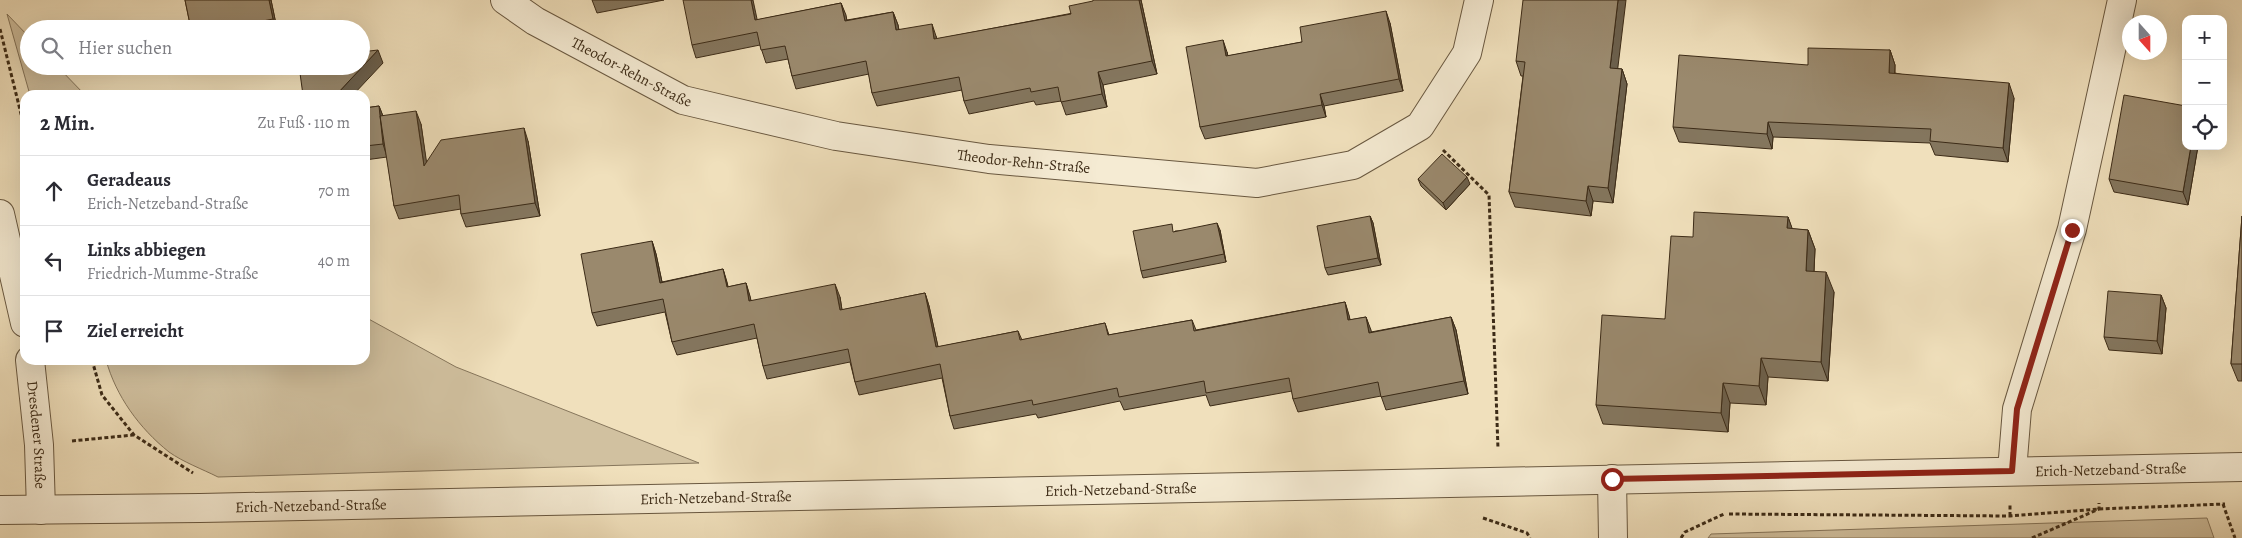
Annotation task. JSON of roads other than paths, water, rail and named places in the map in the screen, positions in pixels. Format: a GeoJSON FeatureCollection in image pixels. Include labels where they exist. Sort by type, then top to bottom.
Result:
{"type":"FeatureCollection","features":[{"type":"Feature","properties":{"kind":"street","name":"Theodor-Rehn-Straße"},"geometry":{"type":"LineString","coordinates":[[505,0],[535,21],[683,100],[836,136],[989,159],[1257,183],[1353,165],[1420,126],[1467,53],[1479,0]]}},
{"type":"Feature","properties":{"kind":"street"},"geometry":{"type":"LineString","coordinates":[[2012,471],[2017,409],[2072,230],[2122,0]]}},
{"type":"Feature","properties":{"kind":"street"},"geometry":{"type":"LineString","coordinates":[[0,214],[20,301]]}},
{"type":"Feature","properties":{"kind":"street","name":"Dresdener Straße"},"geometry":{"type":"LineString","coordinates":[[31,365],[39,445],[41,510]]}},
{"type":"Feature","properties":{"kind":"street","name":"Erich-Netzeband-Straße"},"geometry":{"type":"LineString","coordinates":[[0,510],[200,508],[2242,467]]}},
{"type":"Feature","properties":{"kind":"street"},"geometry":{"type":"LineString","coordinates":[[1612,479],[1613,538]]}}]}
